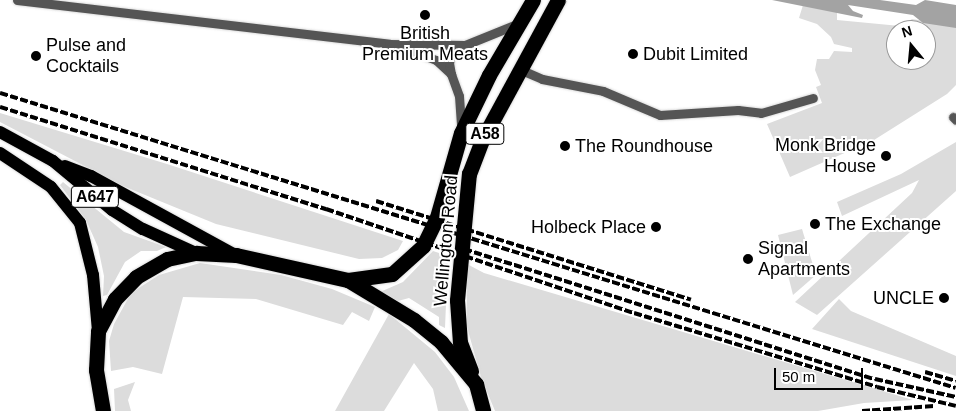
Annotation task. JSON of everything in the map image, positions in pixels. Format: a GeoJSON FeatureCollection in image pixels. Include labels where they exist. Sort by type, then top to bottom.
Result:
{"type":"FeatureCollection","features":[{"type":"Feature","properties":{"kind":"highway","name":"Wellington Road"},"geometry":{"type":"LineString","coordinates":[[348,280],[372,279],[392,274],[422,246],[437,217],[461,133],[533,0]]}},
{"type":"Feature","properties":{"kind":"highway","name":"Wellington Road"},"geometry":{"type":"LineString","coordinates":[[476,384],[460,343],[458,325],[464,212],[470,174],[482,140],[558,0]]}},
{"type":"Feature","properties":{"kind":"highway","name":"A58"},"geometry":{"type":"LineString","coordinates":[[103,411],[96,370],[98,331],[115,299],[136,277],[167,259],[196,253],[236,255],[348,280],[414,320],[441,342],[476,384],[483,411]]}},
{"type":"Feature","properties":{"kind":"main road","name":"A647"},"geometry":{"type":"LineString","coordinates":[[0,132],[53,161],[91,176],[236,255]]}},
{"type":"Feature","properties":{"kind":"main road","name":"A647"},"geometry":{"type":"LineString","coordinates":[[0,153],[51,187],[80,223],[92,266],[98,331]]}},
{"type":"Feature","properties":{"kind":"main road","name":"A647"},"geometry":{"type":"LineString","coordinates":[[53,161],[112,210],[143,229],[196,253]]}},
{"type":"Feature","properties":{"kind":"street"},"geometry":{"type":"LineString","coordinates":[[17,0],[389,44],[453,46],[484,38],[520,22]]}},
{"type":"Feature","properties":{"kind":"street"},"geometry":{"type":"LineString","coordinates":[[389,44],[436,60],[451,74]]}},
{"type":"Feature","properties":{"kind":"street"},"geometry":{"type":"LineString","coordinates":[[453,46],[449,64],[459,96],[461,133]]}},
{"type":"Feature","properties":{"kind":"street"},"geometry":{"type":"LineString","coordinates":[[519,69],[542,79],[603,91],[660,115],[738,110],[760,113],[813,98]]}},
{"type":"Feature","properties":{"kind":"shaded area"},"geometry":{"type":"Polygon","coordinates":[[[772,0],[880,0],[916,5],[925,0],[956,5],[956,28],[936,25],[936,20],[919,20],[913,15],[848,5],[853,11],[863,15],[862,18],[772,0]]]}},
{"type":"Feature","properties":{"kind":"shaded area"},"geometry":{"type":"Polygon","coordinates":[[[803,5],[837,11],[837,20],[886,25],[886,70],[936,70],[936,23],[956,26],[956,85],[947,94],[874,140],[790,177],[767,124],[822,103],[816,87],[821,85],[815,70],[817,59],[829,59],[834,51],[852,52],[852,48],[834,44],[831,37],[817,24],[799,18],[803,5]]]}},
{"type":"Feature","properties":{"kind":"shaded area"},"geometry":{"type":"Polygon","coordinates":[[[0,113],[167,164],[403,241],[398,250],[382,258],[359,259],[216,224],[123,186],[0,122],[0,113]]]}},
{"type":"Feature","properties":{"kind":"shaded area"},"geometry":{"type":"Polygon","coordinates":[[[956,142],[956,191],[817,315],[795,302],[912,193],[919,180],[842,216],[837,202],[901,174],[956,142]]]}},
{"type":"Feature","properties":{"kind":"shaded area"},"geometry":{"type":"Polygon","coordinates":[[[63,182],[124,232],[166,247],[157,251],[141,251],[125,262],[107,295],[103,296],[104,276],[98,247],[86,220],[60,185],[63,182]]]}},
{"type":"Feature","properties":{"kind":"shaded area"},"geometry":{"type":"Polygon","coordinates":[[[802,229],[816,275],[793,295],[778,235],[802,229]]]}},
{"type":"Feature","properties":{"kind":"shaded area"},"geometry":{"type":"Polygon","coordinates":[[[433,251],[448,256],[445,328],[439,325],[439,317],[409,298],[398,301],[380,292],[403,282],[433,251]]]}},
{"type":"Feature","properties":{"kind":"shaded area"},"geometry":{"type":"Polygon","coordinates":[[[200,263],[281,275],[332,289],[375,307],[369,321],[352,312],[343,325],[256,299],[183,297],[162,374],[133,367],[111,371],[109,341],[114,324],[131,293],[159,275],[200,263]]]}},
{"type":"Feature","properties":{"kind":"shaded area"},"geometry":{"type":"Polygon","coordinates":[[[467,264],[484,273],[913,400],[864,403],[818,411],[495,411],[481,377],[467,327],[467,264]]]}},
{"type":"Feature","properties":{"kind":"shaded area"},"geometry":{"type":"Polygon","coordinates":[[[839,299],[851,311],[956,356],[956,376],[812,329],[839,299]]]}},
{"type":"Feature","properties":{"kind":"shaded area"},"geometry":{"type":"Polygon","coordinates":[[[389,314],[435,352],[454,377],[469,411],[438,411],[433,389],[414,363],[384,411],[335,411],[389,314]]]}},
{"type":"Feature","properties":{"kind":"shaded area"},"geometry":{"type":"Polygon","coordinates":[[[135,382],[128,400],[131,411],[115,411],[114,389],[135,382]]]}},
{"type":"Feature","properties":{"kind":"railway"},"geometry":{"type":"LineString","coordinates":[[0,93],[956,388]]}},
{"type":"Feature","properties":{"kind":"railway"},"geometry":{"type":"LineString","coordinates":[[0,107],[326,209],[634,313],[877,387],[956,406]]}},
{"type":"Feature","properties":{"kind":"railway"},"geometry":{"type":"LineString","coordinates":[[376,201],[691,300]]}},
{"type":"Feature","properties":{"kind":"railway"},"geometry":{"type":"LineString","coordinates":[[464,249],[875,379],[956,397]]}},
{"type":"Feature","properties":{"kind":"railway"},"geometry":{"type":"LineString","coordinates":[[925,372],[956,381]]}},
{"type":"Feature","properties":{"kind":"railway"},"geometry":{"type":"LineString","coordinates":[[862,411],[934,406]]}},
{"type":"Feature","properties":{"kind":"place","name":"British Premium Meats"},"geometry":{"type":"Point","coordinates":[425,15]}},
{"type":"Feature","properties":{"kind":"place","name":"Dubit Limited"},"geometry":{"type":"Point","coordinates":[633,54]}},
{"type":"Feature","properties":{"kind":"place","name":"Pulse and Cocktails"},"geometry":{"type":"Point","coordinates":[36,56]}},
{"type":"Feature","properties":{"kind":"place","name":"The Roundhouse"},"geometry":{"type":"Point","coordinates":[565,146]}},
{"type":"Feature","properties":{"kind":"place","name":"Monk Bridge House"},"geometry":{"type":"Point","coordinates":[886,156]}},
{"type":"Feature","properties":{"kind":"place","name":"The Exchange"},"geometry":{"type":"Point","coordinates":[815,224]}},
{"type":"Feature","properties":{"kind":"place","name":"Holbeck Place"},"geometry":{"type":"Point","coordinates":[656,227]}},
{"type":"Feature","properties":{"kind":"place","name":"Signal Apartments"},"geometry":{"type":"Point","coordinates":[748,259]}},
{"type":"Feature","properties":{"kind":"place","name":"UNCLE"},"geometry":{"type":"Point","coordinates":[944,298]}}]}
